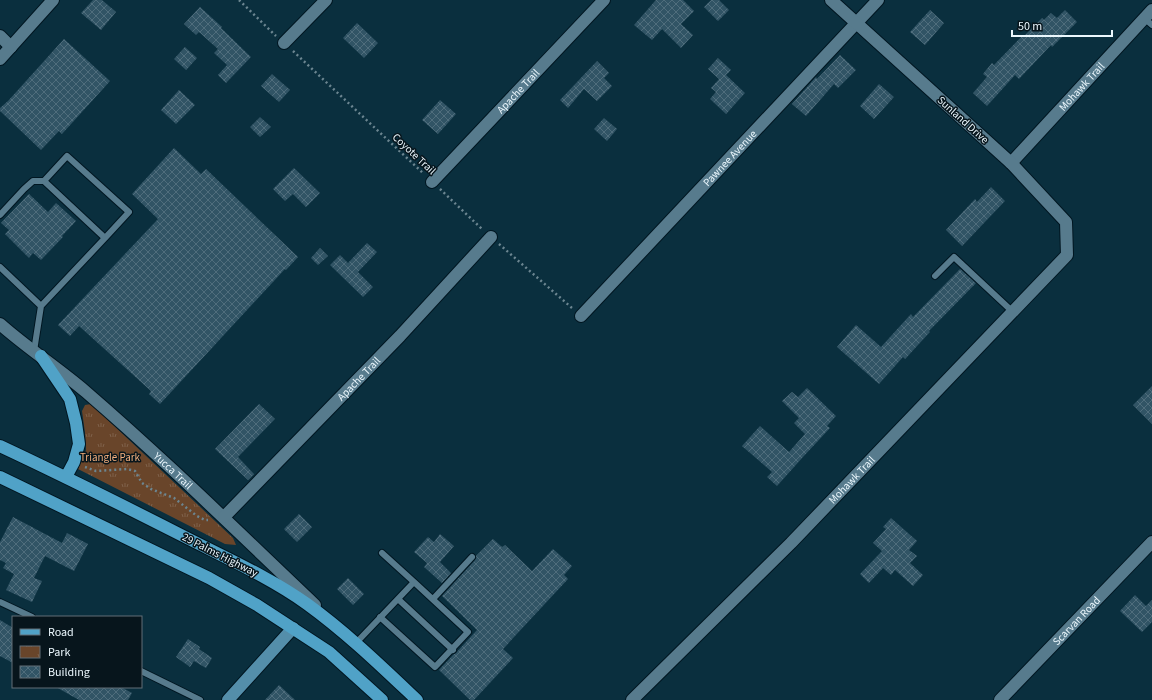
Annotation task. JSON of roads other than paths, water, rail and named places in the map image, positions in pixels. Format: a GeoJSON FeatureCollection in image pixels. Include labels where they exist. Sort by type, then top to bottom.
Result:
{"type":"FeatureCollection","features":[{"type":"Feature","properties":{"kind":"main road"},"geometry":{"type":"LineString","coordinates":[[37,353],[70,399],[76,423],[79,444],[74,462],[66,477]]}},
{"type":"Feature","properties":{"kind":"main road","name":"29 Palms Highway"},"geometry":{"type":"LineString","coordinates":[[0,446],[66,477],[253,572],[283,589],[307,604],[338,627],[417,700]]}},
{"type":"Feature","properties":{"kind":"main road"},"geometry":{"type":"LineString","coordinates":[[0,477],[208,578],[257,605],[329,652],[382,700]]}},
{"type":"Feature","properties":{"kind":"street"},"geometry":{"type":"LineString","coordinates":[[0,59],[53,0]]}},
{"type":"Feature","properties":{"kind":"street"},"geometry":{"type":"LineString","coordinates":[[284,43],[326,0]]}},
{"type":"Feature","properties":{"kind":"street","name":"Apache Trail"},"geometry":{"type":"LineString","coordinates":[[432,182],[604,0]]}},
{"type":"Feature","properties":{"kind":"street","name":"Sunland Drive"},"geometry":{"type":"LineString","coordinates":[[831,0],[1010,163],[1066,222],[1067,255]]}},
{"type":"Feature","properties":{"kind":"street","name":"Pawnee Avenue"},"geometry":{"type":"LineString","coordinates":[[581,316],[878,0]]}},
{"type":"Feature","properties":{"kind":"street","name":"Mohawk Trail"},"geometry":{"type":"LineString","coordinates":[[1010,163],[1149,18]]}},
{"type":"Feature","properties":{"kind":"street"},"geometry":{"type":"LineString","coordinates":[[0,36],[11,47]]}},
{"type":"Feature","properties":{"kind":"street","name":"Apache Trail"},"geometry":{"type":"LineString","coordinates":[[221,514],[400,336],[491,237]]}},
{"type":"Feature","properties":{"kind":"street","name":"Mohawk Trail"},"geometry":{"type":"LineString","coordinates":[[632,700],[796,537],[1067,255]]}},
{"type":"Feature","properties":{"kind":"street","name":"Yucca Trail"},"geometry":{"type":"LineString","coordinates":[[0,324],[84,390],[138,438],[221,514],[338,627]]}},
{"type":"Feature","properties":{"kind":"street","name":"Scarvan Road"},"geometry":{"type":"LineString","coordinates":[[1000,700],[1152,542]]}},
{"type":"Feature","properties":{"kind":"street"},"geometry":{"type":"LineString","coordinates":[[228,700],[293,628]]}},
{"type":"Feature","properties":{"kind":"lane"},"geometry":{"type":"LineString","coordinates":[[37,353],[41,306],[129,212],[67,156],[44,181]]}},
{"type":"Feature","properties":{"kind":"lane"},"geometry":{"type":"LineString","coordinates":[[0,215],[33,181],[44,181],[105,238]]}},
{"type":"Feature","properties":{"kind":"lane"},"geometry":{"type":"LineString","coordinates":[[935,276],[954,257],[1013,312]]}},
{"type":"Feature","properties":{"kind":"lane"},"geometry":{"type":"LineString","coordinates":[[0,267],[41,306]]}},
{"type":"Feature","properties":{"kind":"lane"},"geometry":{"type":"LineString","coordinates":[[380,617],[435,667],[453,650],[468,632],[382,553]]}},
{"type":"Feature","properties":{"kind":"lane"},"geometry":{"type":"LineString","coordinates":[[433,599],[472,557]]}},
{"type":"Feature","properties":{"kind":"lane"},"geometry":{"type":"LineString","coordinates":[[356,643],[414,582]]}},
{"type":"Feature","properties":{"kind":"lane"},"geometry":{"type":"LineString","coordinates":[[398,599],[453,650]]}},
{"type":"Feature","properties":{"kind":"lane"},"geometry":{"type":"LineString","coordinates":[[0,602],[30,616]]}},
{"type":"Feature","properties":{"kind":"lane"},"geometry":{"type":"LineString","coordinates":[[142,671],[200,700]]}},
{"type":"Feature","properties":{"kind":"park label","name":"Triangle Park"},"geometry":{"type":"Point","coordinates":[110,457]}}]}
